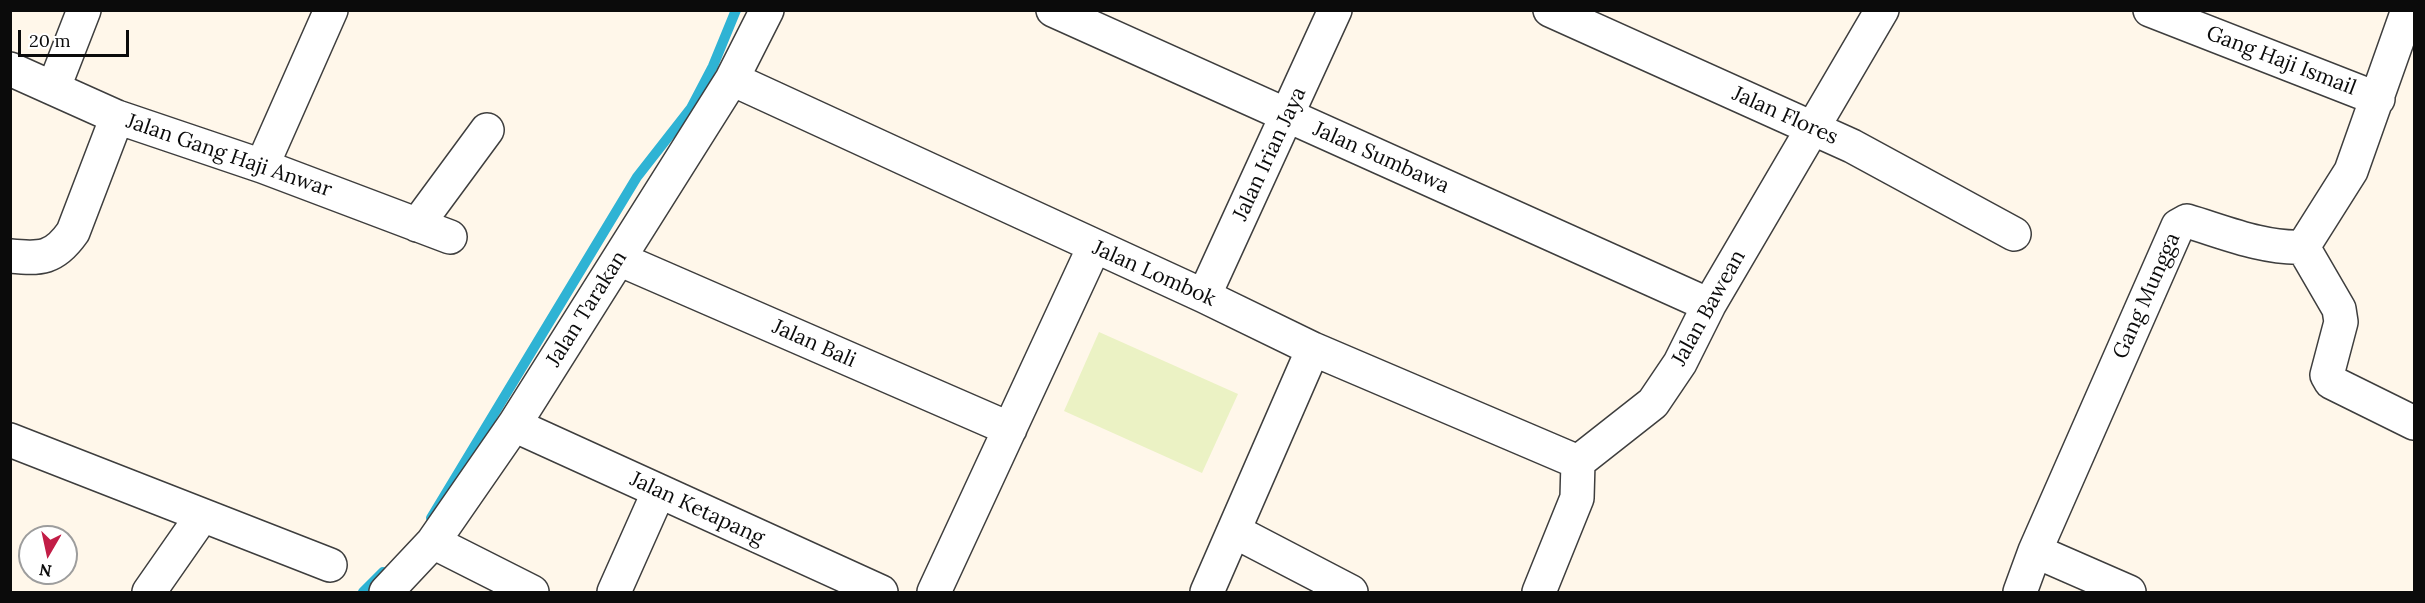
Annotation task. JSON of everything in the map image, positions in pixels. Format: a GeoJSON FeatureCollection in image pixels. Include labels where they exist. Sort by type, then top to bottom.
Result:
{"type":"FeatureCollection","features":[{"type":"Feature","properties":{"kind":"street"},"geometry":{"type":"LineString","coordinates":[[54,87],[84,10]]}},
{"type":"Feature","properties":{"kind":"street"},"geometry":{"type":"LineString","coordinates":[[262,166],[331,10]]}},
{"type":"Feature","properties":{"kind":"street","name":"Jalan Tarakan"},"geometry":{"type":"LineString","coordinates":[[386,592],[434,542],[514,425],[732,79],[767,10]]}},
{"type":"Feature","properties":{"kind":"street","name":"Jalan Sumbawa"},"geometry":{"type":"LineString","coordinates":[[1053,10],[1709,305]]}},
{"type":"Feature","properties":{"kind":"street","name":"Jalan Irian Jaya"},"geometry":{"type":"LineString","coordinates":[[1204,296],[1288,117],[1335,10]]}},
{"type":"Feature","properties":{"kind":"street","name":"Jalan Flores"},"geometry":{"type":"LineString","coordinates":[[1550,10],[1852,146],[2014,234]]}},
{"type":"Feature","properties":{"kind":"street","name":"Jalan Bawean"},"geometry":{"type":"LineString","coordinates":[[1578,462],[1653,403],[1680,363],[1709,305],[1882,10]]}},
{"type":"Feature","properties":{"kind":"street","name":"Gang Haji Ismail"},"geometry":{"type":"LineString","coordinates":[[2150,10],[2378,99]]}},
{"type":"Feature","properties":{"kind":"street"},"geometry":{"type":"LineString","coordinates":[[2408,10],[2351,171],[2303,247],[2339,309],[2341,322],[2327,375],[2331,382],[2415,423]]}},
{"type":"Feature","properties":{"kind":"street","name":"Jalan Gang Haji Anwar"},"geometry":{"type":"LineString","coordinates":[[10,69],[117,117],[262,166],[450,237]]}},
{"type":"Feature","properties":{"kind":"street","name":"Jalan Lombok"},"geometry":{"type":"LineString","coordinates":[[732,79],[1204,296],[1313,349],[1578,462]]}},
{"type":"Feature","properties":{"kind":"street"},"geometry":{"type":"LineString","coordinates":[[10,256],[37,259],[51,255],[64,245],[73,232],[117,117]]}},
{"type":"Feature","properties":{"kind":"street"},"geometry":{"type":"LineString","coordinates":[[417,225],[487,130]]}},
{"type":"Feature","properties":{"kind":"street","name":"Gang Mungga"},"geometry":{"type":"LineString","coordinates":[[2020,592],[2035,552],[2178,226],[2187,221],[2275,246],[2303,247]]}},
{"type":"Feature","properties":{"kind":"street"},"geometry":{"type":"LineString","coordinates":[[934,592],[1094,247]]}},
{"type":"Feature","properties":{"kind":"street","name":"Jalan Bali"},"geometry":{"type":"LineString","coordinates":[[619,259],[1010,429]]}},
{"type":"Feature","properties":{"kind":"street"},"geometry":{"type":"LineString","coordinates":[[1207,592],[1313,349]]}},
{"type":"Feature","properties":{"kind":"street","name":"Jalan Ketapang"},"geometry":{"type":"LineString","coordinates":[[514,425],[659,491],[844,585],[881,592]]}},
{"type":"Feature","properties":{"kind":"street"},"geometry":{"type":"LineString","coordinates":[[10,440],[330,565]]}},
{"type":"Feature","properties":{"kind":"street"},"geometry":{"type":"LineString","coordinates":[[1539,592],[1577,498],[1578,462]]}},
{"type":"Feature","properties":{"kind":"street"},"geometry":{"type":"LineString","coordinates":[[614,592],[659,491]]}},
{"type":"Feature","properties":{"kind":"street"},"geometry":{"type":"LineString","coordinates":[[149,592],[202,516]]}},
{"type":"Feature","properties":{"kind":"street"},"geometry":{"type":"LineString","coordinates":[[1234,531],[1351,592]]}},
{"type":"Feature","properties":{"kind":"street"},"geometry":{"type":"LineString","coordinates":[[434,542],[532,592]]}},
{"type":"Feature","properties":{"kind":"street"},"geometry":{"type":"LineString","coordinates":[[2035,552],[2129,592]]}},
{"type":"Feature","properties":{"kind":"green space"},"geometry":{"type":"Polygon","coordinates":[[[1099,332],[1238,394],[1202,473],[1064,411],[1099,332]]]}},
{"type":"Feature","properties":{"kind":"waterway"},"geometry":{"type":"LineString","coordinates":[[431,518],[637,177],[691,108],[713,66],[736,10]]}},
{"type":"Feature","properties":{"kind":"waterway"},"geometry":{"type":"LineString","coordinates":[[363,592],[383,572]]}}]}
